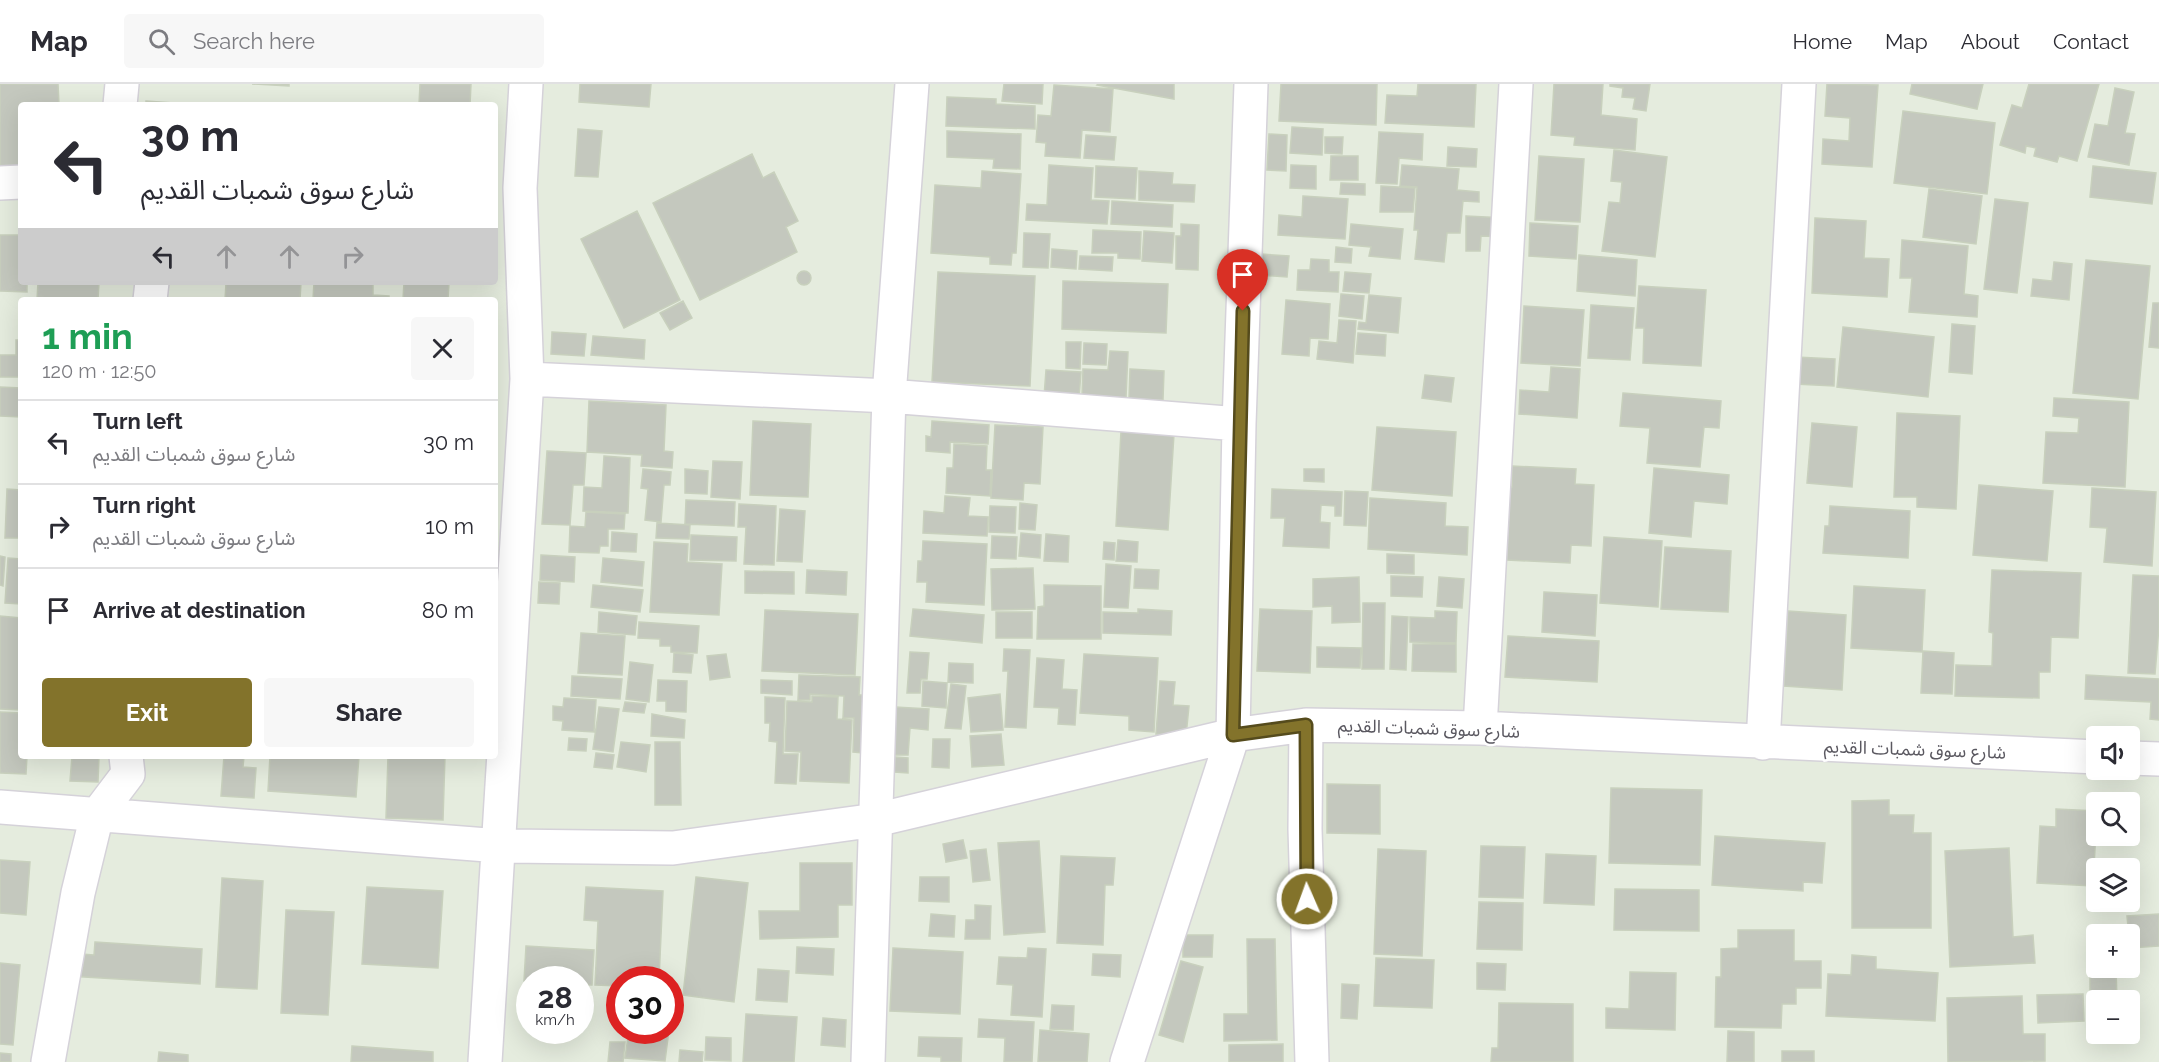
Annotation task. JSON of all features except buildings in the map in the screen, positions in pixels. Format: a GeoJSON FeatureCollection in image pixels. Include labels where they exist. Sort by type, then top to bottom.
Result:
{"type":"FeatureCollection","features":[{"type":"Feature","properties":{"kind":"street"},"geometry":{"type":"LineString","coordinates":[[120,102],[122,84]]}},
{"type":"Feature","properties":{"kind":"street"},"geometry":{"type":"LineString","coordinates":[[485,1062],[527,379],[508,188],[526,84]]}},
{"type":"Feature","properties":{"kind":"street"},"geometry":{"type":"LineString","coordinates":[[868,1062],[889,396],[912,84]]}},
{"type":"Feature","properties":{"kind":"street"},"geometry":{"type":"LineString","coordinates":[[1127,1062],[1233,735],[1239,424],[1251,84]]}},
{"type":"Feature","properties":{"kind":"street"},"geometry":{"type":"LineString","coordinates":[[1480,728],[1516,84]]}},
{"type":"Feature","properties":{"kind":"street"},"geometry":{"type":"LineString","coordinates":[[1762,743],[1799,84]]}},
{"type":"Feature","properties":{"kind":"street"},"geometry":{"type":"LineString","coordinates":[[0,183],[18,182]]}},
{"type":"Feature","properties":{"kind":"street"},"geometry":{"type":"LineString","coordinates":[[527,379],[889,396],[1239,424]]}},
{"type":"Feature","properties":{"kind":"street"},"geometry":{"type":"LineString","coordinates":[[1306,725],[1305,829],[1312,1062]]}},
{"type":"Feature","properties":{"kind":"street","name":"شارع سوق شمبات القديم"},"geometry":{"type":"LineString","coordinates":[[0,807],[500,846],[674,848],[876,820],[1233,735],[1306,725],[1480,728],[2086,757]]}},
{"type":"Feature","properties":{"kind":"street"},"geometry":{"type":"LineString","coordinates":[[2140,758],[2159,759]]}},
{"type":"Feature","properties":{"kind":"street"},"geometry":{"type":"LineString","coordinates":[[48,1062],[78,893],[97,815],[128,774],[126,759]]}},
{"type":"Feature","properties":{"kind":"route"},"geometry":{"type":"LineString","coordinates":[[1243,311],[1233,735],[1306,725],[1307,899]]}}]}
